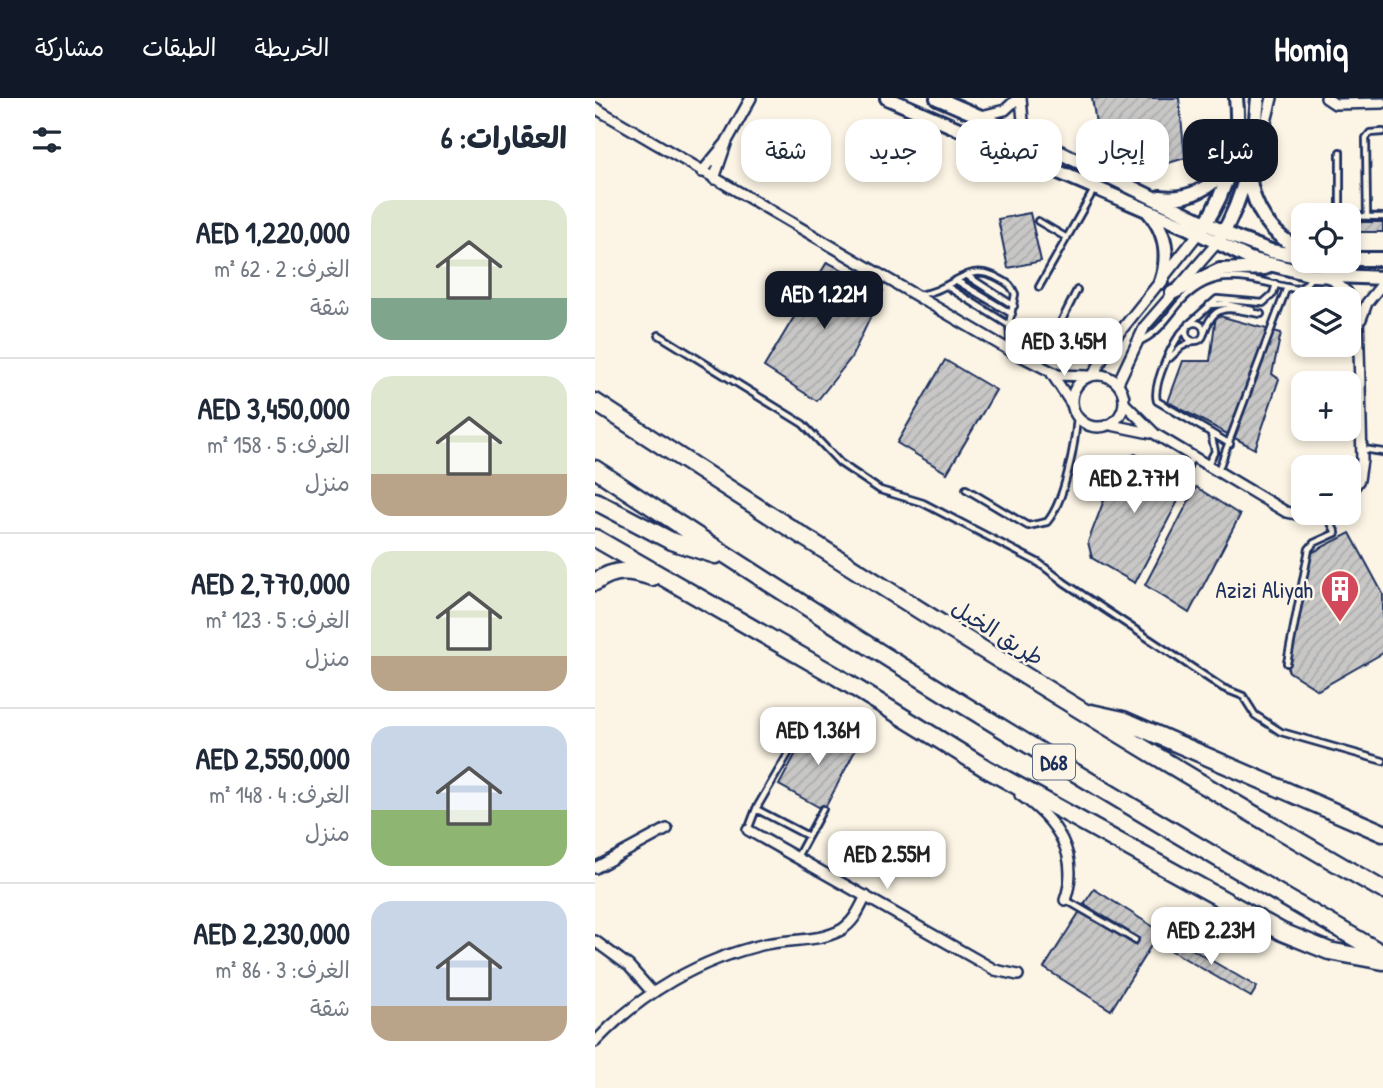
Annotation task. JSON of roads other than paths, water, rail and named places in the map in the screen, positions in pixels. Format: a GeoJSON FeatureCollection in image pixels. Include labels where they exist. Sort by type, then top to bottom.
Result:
{"type":"FeatureCollection","features":[{"type":"Feature","properties":{"kind":"highway","name":"طريق الخيل"},"geometry":{"type":"LineString","coordinates":[[595,402],[761,511],[1205,788],[1383,890]]}},
{"type":"Feature","properties":{"kind":"highway","name":"D68"},"geometry":{"type":"LineString","coordinates":[[595,469],[731,560],[996,727],[1383,954]]}},
{"type":"Feature","properties":{"kind":"highway"},"geometry":{"type":"LineString","coordinates":[[595,501],[671,541],[731,560]]}},
{"type":"Feature","properties":{"kind":"highway"},"geometry":{"type":"LineString","coordinates":[[595,538],[987,769],[1289,935],[1337,953],[1383,961]]}},
{"type":"Feature","properties":{"kind":"highway"},"geometry":{"type":"LineString","coordinates":[[595,582],[612,572],[624,570],[674,583]]}},
{"type":"Feature","properties":{"kind":"highway"},"geometry":{"type":"LineString","coordinates":[[1086,713],[1123,720],[1383,833]]}},
{"type":"Feature","properties":{"kind":"street"},"geometry":{"type":"LineString","coordinates":[[702,172],[727,141],[751,98]]}},
{"type":"Feature","properties":{"kind":"street"},"geometry":{"type":"LineString","coordinates":[[887,98],[1148,211],[1202,228]]}},
{"type":"Feature","properties":{"kind":"street"},"geometry":{"type":"LineString","coordinates":[[937,98],[988,119]]}},
{"type":"Feature","properties":{"kind":"street"},"geometry":{"type":"LineString","coordinates":[[981,116],[1005,110],[1020,98]]}},
{"type":"Feature","properties":{"kind":"street"},"geometry":{"type":"LineString","coordinates":[[1020,98],[1023,119]]}},
{"type":"Feature","properties":{"kind":"street"},"geometry":{"type":"LineString","coordinates":[[1235,119],[1236,98]]}},
{"type":"Feature","properties":{"kind":"street"},"geometry":{"type":"LineString","coordinates":[[1256,119],[1258,98]]}},
{"type":"Feature","properties":{"kind":"street"},"geometry":{"type":"LineString","coordinates":[[1266,119],[1272,98]]}},
{"type":"Feature","properties":{"kind":"street"},"geometry":{"type":"LineString","coordinates":[[1326,98],[1335,104],[1346,101],[1383,103]]}},
{"type":"Feature","properties":{"kind":"street"},"geometry":{"type":"LineString","coordinates":[[595,108],[1051,373],[1077,417],[1090,426],[1111,425],[1155,434]]}},
{"type":"Feature","properties":{"kind":"street"},"geometry":{"type":"LineString","coordinates":[[714,178],[727,141]]}},
{"type":"Feature","properties":{"kind":"street"},"geometry":{"type":"LineString","coordinates":[[1062,153],[1148,195],[1202,228],[1279,268]]}},
{"type":"Feature","properties":{"kind":"street"},"geometry":{"type":"LineString","coordinates":[[1148,195],[1174,198],[1200,192],[1214,182]]}},
{"type":"Feature","properties":{"kind":"street"},"geometry":{"type":"LineString","coordinates":[[1072,405],[1075,388],[1091,375],[1115,338],[1202,228],[1223,182]]}},
{"type":"Feature","properties":{"kind":"street"},"geometry":{"type":"LineString","coordinates":[[1118,383],[1134,344],[1172,293],[1221,238],[1241,196],[1244,182]]}},
{"type":"Feature","properties":{"kind":"street"},"geometry":{"type":"LineString","coordinates":[[1250,182],[1260,214],[1291,244]]}},
{"type":"Feature","properties":{"kind":"street"},"geometry":{"type":"LineString","coordinates":[[1148,211],[1159,226],[1165,244],[1166,263],[1161,282]]}},
{"type":"Feature","properties":{"kind":"street"},"geometry":{"type":"LineString","coordinates":[[1221,238],[1291,252]]}},
{"type":"Feature","properties":{"kind":"street"},"geometry":{"type":"LineString","coordinates":[[1361,259],[1383,259]]}},
{"type":"Feature","properties":{"kind":"street"},"geometry":{"type":"LineString","coordinates":[[1172,293],[1220,270],[1279,268],[1313,275],[1383,281]]}},
{"type":"Feature","properties":{"kind":"street"},"geometry":{"type":"LineString","coordinates":[[1328,276],[1339,287]]}},
{"type":"Feature","properties":{"kind":"street"},"geometry":{"type":"LineString","coordinates":[[1361,321],[1367,303],[1383,281]]}},
{"type":"Feature","properties":{"kind":"street"},"geometry":{"type":"LineString","coordinates":[[1361,357],[1361,459]]}},
{"type":"Feature","properties":{"kind":"street"},"geometry":{"type":"LineString","coordinates":[[1051,373],[1109,377],[1118,383],[1125,404],[1155,434],[1291,513]]}},
{"type":"Feature","properties":{"kind":"street"},"geometry":{"type":"LineString","coordinates":[[1111,425],[1120,416],[1125,404]]}},
{"type":"Feature","properties":{"kind":"street"},"geometry":{"type":"LineString","coordinates":[[987,769],[988,774],[1040,809],[1056,826],[1069,862],[1070,881],[1065,900]]}},
{"type":"Feature","properties":{"kind":"street"},"geometry":{"type":"LineString","coordinates":[[595,868],[667,829]]}},
{"type":"Feature","properties":{"kind":"street"},"geometry":{"type":"LineString","coordinates":[[748,830],[995,970],[1018,975]]}},
{"type":"Feature","properties":{"kind":"street"},"geometry":{"type":"LineString","coordinates":[[595,1042],[652,992],[702,965],[736,952],[836,932],[855,918],[866,896]]}},
{"type":"Feature","properties":{"kind":"street"},"geometry":{"type":"LineString","coordinates":[[595,941],[629,966],[652,992]]}},
{"type":"Feature","properties":{"kind":"lane"},"geometry":{"type":"LineString","coordinates":[[1367,216],[1366,138],[1370,133],[1383,132]]}},
{"type":"Feature","properties":{"kind":"lane"},"geometry":{"type":"LineString","coordinates":[[1340,152],[1343,203]]}},
{"type":"Feature","properties":{"kind":"lane"},"geometry":{"type":"LineString","coordinates":[[1039,287],[1096,187]]}},
{"type":"Feature","properties":{"kind":"lane"},"geometry":{"type":"LineString","coordinates":[[1361,216],[1383,216]]}},
{"type":"Feature","properties":{"kind":"lane"},"geometry":{"type":"LineString","coordinates":[[1038,221],[1067,238]]}},
{"type":"Feature","properties":{"kind":"lane"},"geometry":{"type":"LineString","coordinates":[[916,295],[948,287],[966,275],[982,270],[1007,283],[1015,295],[1009,325],[1011,351]]}},
{"type":"Feature","properties":{"kind":"lane"},"geometry":{"type":"LineString","coordinates":[[966,275],[1014,306]]}},
{"type":"Feature","properties":{"kind":"lane"},"geometry":{"type":"LineString","coordinates":[[1134,344],[1151,336],[1181,302],[1203,284],[1231,276],[1300,288],[1313,275]]}},
{"type":"Feature","properties":{"kind":"lane"},"geometry":{"type":"LineString","coordinates":[[957,281],[1012,314]]}},
{"type":"Feature","properties":{"kind":"lane"},"geometry":{"type":"LineString","coordinates":[[1230,444],[1157,401],[1155,390],[1175,340],[1208,305],[1223,298],[1263,303],[1273,294],[1276,284]]}},
{"type":"Feature","properties":{"kind":"lane"},"geometry":{"type":"LineString","coordinates":[[948,287],[1009,325]]}},
{"type":"Feature","properties":{"kind":"lane"},"geometry":{"type":"LineString","coordinates":[[1218,472],[1287,287]]}},
{"type":"Feature","properties":{"kind":"lane"},"geometry":{"type":"LineString","coordinates":[[1039,366],[1077,290]]}},
{"type":"Feature","properties":{"kind":"lane"},"geometry":{"type":"LineString","coordinates":[[1169,358],[1181,347],[1200,339],[1211,315],[1220,309],[1260,313],[1225,304],[1208,305]]}},
{"type":"Feature","properties":{"kind":"lane"},"geometry":{"type":"LineString","coordinates":[[1188,326],[1200,324],[1204,333]]}},
{"type":"Feature","properties":{"kind":"lane"},"geometry":{"type":"LineString","coordinates":[[1188,326],[1188,337],[1194,341]]}},
{"type":"Feature","properties":{"kind":"lane"},"geometry":{"type":"LineString","coordinates":[[659,335],[803,424],[840,463],[880,490],[923,503],[1044,566],[1201,673],[1243,696],[1255,715],[1267,724],[1281,732],[1383,761]]}},
{"type":"Feature","properties":{"kind":"lane"},"geometry":{"type":"LineString","coordinates":[[966,489],[1028,526],[1047,522],[1054,511],[1070,457],[1077,417]]}},
{"type":"Feature","properties":{"kind":"lane"},"geometry":{"type":"LineString","coordinates":[[1207,465],[1215,451],[1211,433]]}},
{"type":"Feature","properties":{"kind":"lane"},"geometry":{"type":"LineString","coordinates":[[1362,449],[1383,452]]}},
{"type":"Feature","properties":{"kind":"lane"},"geometry":{"type":"LineString","coordinates":[[1186,471],[1192,456]]}},
{"type":"Feature","properties":{"kind":"lane"},"geometry":{"type":"LineString","coordinates":[[1287,663],[1309,549],[1314,543],[1336,533],[1332,525]]}},
{"type":"Feature","properties":{"kind":"lane"},"geometry":{"type":"LineString","coordinates":[[748,830],[756,809],[799,737]]}},
{"type":"Feature","properties":{"kind":"lane"},"geometry":{"type":"LineString","coordinates":[[756,809],[808,836]]}},
{"type":"Feature","properties":{"kind":"lane"},"geometry":{"type":"LineString","coordinates":[[797,858],[823,809]]}},
{"type":"Feature","properties":{"kind":"lane"},"geometry":{"type":"LineString","coordinates":[[1065,900],[1135,940]]}},
{"type":"Feature","properties":{"kind":"place","name":"Azizi Aliyah"},"geometry":{"type":"Point","coordinates":[1340,623]}}]}
